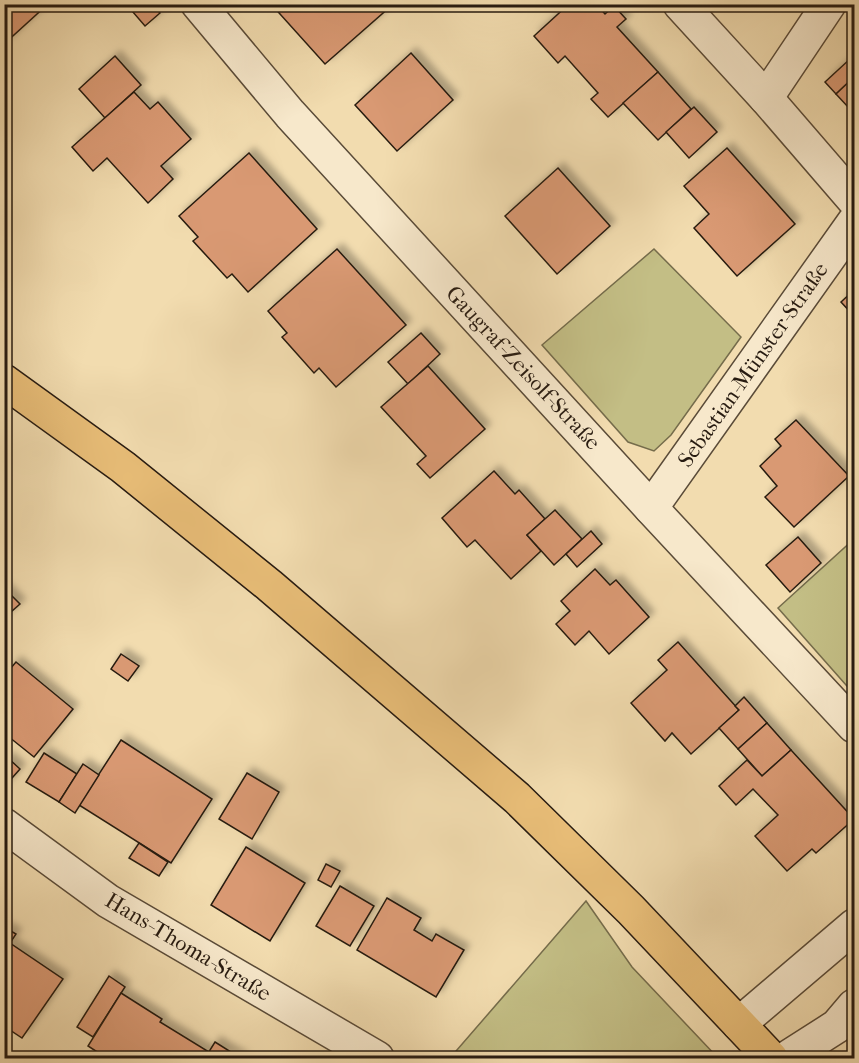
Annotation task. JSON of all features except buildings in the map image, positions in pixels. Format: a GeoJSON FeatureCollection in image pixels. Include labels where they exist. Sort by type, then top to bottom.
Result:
{"type":"FeatureCollection","features":[{"type":"Feature","properties":{"kind":"main road"},"geometry":{"type":"LineString","coordinates":[[4,381],[123,467],[269,585],[517,798],[630,910],[771,1059]]}},
{"type":"Feature","properties":{"kind":"street","name":"Gaugraf-Zeisolf-Straße"},"geometry":{"type":"LineString","coordinates":[[198,4],[290,114],[651,508],[855,726]]}},
{"type":"Feature","properties":{"kind":"street"},"geometry":{"type":"LineString","coordinates":[[680,4],[855,200]]}},
{"type":"Feature","properties":{"kind":"street"},"geometry":{"type":"LineString","coordinates":[[766,98],[830,4]]}},
{"type":"Feature","properties":{"kind":"street","name":"Sebastian-Münster-Straße"},"geometry":{"type":"LineString","coordinates":[[651,508],[855,222]]}},
{"type":"Feature","properties":{"kind":"street","name":"Hans-Thoma-Straße"},"geometry":{"type":"LineString","coordinates":[[4,825],[108,901],[377,1059]]}},
{"type":"Feature","properties":{"kind":"street"},"geometry":{"type":"LineString","coordinates":[[740,1024],[855,926]]}},
{"type":"Feature","properties":{"kind":"street"},"geometry":{"type":"LineString","coordinates":[[787,1059],[837,1026],[855,1006]]}},
{"type":"Feature","properties":{"kind":"shaded area"},"geometry":{"type":"Polygon","coordinates":[[[654,249],[741,337],[671,435],[654,451],[628,442],[542,345],[654,249]]]}},
{"type":"Feature","properties":{"kind":"shaded area"},"geometry":{"type":"Polygon","coordinates":[[[854,539],[854,694],[778,608],[854,539]]]}},
{"type":"Feature","properties":{"kind":"shaded area"},"geometry":{"type":"Polygon","coordinates":[[[586,901],[632,967],[718,1058],[450,1058],[586,901]]]}}]}
